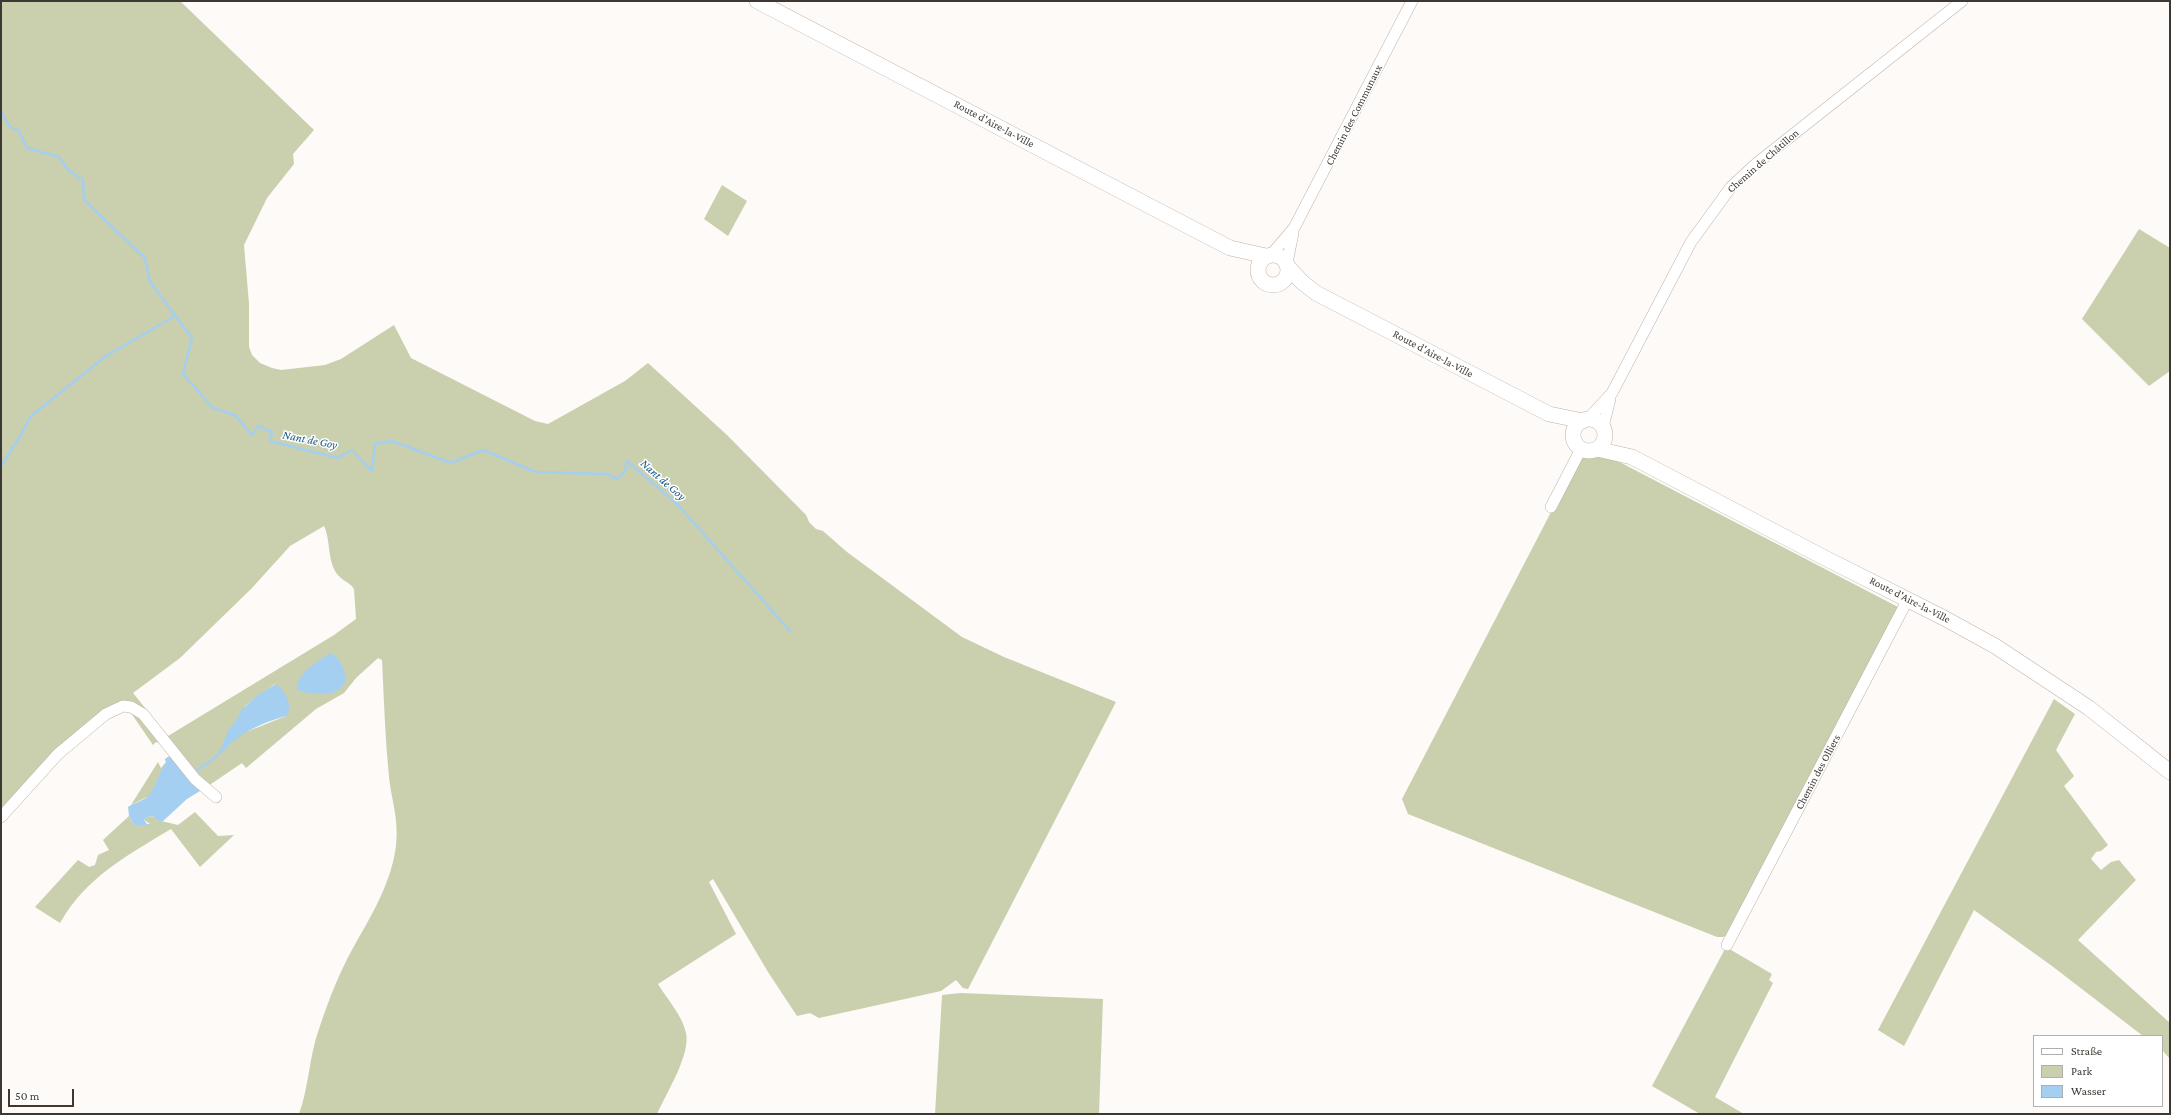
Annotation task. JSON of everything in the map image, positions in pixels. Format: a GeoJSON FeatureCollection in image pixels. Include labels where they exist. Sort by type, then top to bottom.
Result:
{"type":"FeatureCollection","features":[{"type":"Feature","properties":{"kind":"main road","name":"Route d'Aire-la-Ville"},"geometry":{"type":"LineString","coordinates":[[757,1],[1230,248],[1258,275]]}},
{"type":"Feature","properties":{"kind":"main road","name":"Route d'Aire-la-Ville"},"geometry":{"type":"LineString","coordinates":[[1230,248],[1269,255]]}},
{"type":"Feature","properties":{"kind":"main road"},"geometry":{"type":"LineString","coordinates":[[1269,255],[1282,258],[1287,265],[1286,278],[1277,285],[1266,284],[1258,275],[1258,264],[1269,255]]}},
{"type":"Feature","properties":{"kind":"main road","name":"Route d'Aire-la-Ville"},"geometry":{"type":"LineString","coordinates":[[1287,265],[1303,283],[1316,293],[1549,414],[1585,420]]}},
{"type":"Feature","properties":{"kind":"main road","name":"Route d'Aire-la-Ville"},"geometry":{"type":"LineString","coordinates":[[1277,285],[1316,293]]}},
{"type":"Feature","properties":{"kind":"main road","name":"Route d'Aire-la-Ville"},"geometry":{"type":"LineString","coordinates":[[1549,414],[1578,444]]}},
{"type":"Feature","properties":{"kind":"main road"},"geometry":{"type":"LineString","coordinates":[[1585,420],[1597,422],[1604,430],[1604,442],[1597,449],[1592,451],[1578,444],[1576,426],[1585,420]]}},
{"type":"Feature","properties":{"kind":"main road","name":"Route d'Aire-la-Ville"},"geometry":{"type":"LineString","coordinates":[[1604,430],[1632,457]]}},
{"type":"Feature","properties":{"kind":"main road","name":"Route d'Aire-la-Ville"},"geometry":{"type":"LineString","coordinates":[[1597,449],[1632,457],[1823,557],[1908,599],[1989,643],[2063,690],[2115,728],[2170,772]]}},
{"type":"Feature","properties":{"kind":"street","name":"Chemin des Communaux"},"geometry":{"type":"LineString","coordinates":[[1269,255],[1294,228],[1412,1]]}},
{"type":"Feature","properties":{"kind":"street","name":"Chemin de Châtillon"},"geometry":{"type":"LineString","coordinates":[[1604,430],[1612,393],[1690,242],[1731,187],[1764,158],[1962,1]]}},
{"type":"Feature","properties":{"kind":"street","name":"Chemin des Communaux"},"geometry":{"type":"LineString","coordinates":[[1287,265],[1294,228]]}},
{"type":"Feature","properties":{"kind":"street","name":"Chemin de Châtillon"},"geometry":{"type":"LineString","coordinates":[[1585,420],[1612,393]]}},
{"type":"Feature","properties":{"kind":"street"},"geometry":{"type":"LineString","coordinates":[[1551,507],[1578,444]]}},
{"type":"Feature","properties":{"kind":"street","name":"Chemin des Olliers"},"geometry":{"type":"LineString","coordinates":[[1727,945],[1908,599]]}},
{"type":"Feature","properties":{"kind":"street"},"geometry":{"type":"LineString","coordinates":[[1,817],[58,754],[106,714],[118,707],[131,707],[143,714],[187,769],[216,797]]}},
{"type":"Feature","properties":{"kind":"green space"},"geometry":{"type":"Polygon","coordinates":[[[1,1],[180,1],[314,130],[293,154],[294,164],[267,198],[244,245],[249,304],[249,347],[252,355],[260,363],[281,370],[325,365],[341,359],[394,325],[411,358],[535,421],[548,424],[625,381],[648,363],[727,435],[806,515],[809,522],[816,529],[823,531],[847,552],[962,637],[1004,657],[1116,702],[968,989],[963,988],[956,980],[941,991],[819,1018],[810,1013],[797,1016],[768,972],[713,879],[709,882],[736,934],[658,984],[674,1007],[684,1026],[687,1042],[677,1074],[657,1114],[299,1114],[305,1093],[313,1050],[326,1008],[343,967],[385,887],[390,873],[396,846],[397,827],[386,748],[382,660],[378,658],[356,678],[344,693],[316,709],[246,768],[242,763],[208,786],[165,788],[131,805],[158,762],[161,768],[166,762],[165,759],[170,756],[163,744],[156,742],[153,745],[129,710],[108,709],[1,812],[1,1]],[[324,526],[290,546],[252,588],[180,658],[133,693],[168,736],[334,635],[356,619],[354,589],[337,574],[334,569],[324,526]],[[275,684],[246,705],[234,724],[246,732],[286,716],[275,684]]]}},
{"type":"Feature","properties":{"kind":"green space"},"geometry":{"type":"Polygon","coordinates":[[[722,185],[747,201],[728,236],[704,219],[722,185]]]}},
{"type":"Feature","properties":{"kind":"green space"},"geometry":{"type":"Polygon","coordinates":[[[2139,229],[2170,248],[2170,371],[2149,386],[2082,319],[2139,229]]]}},
{"type":"Feature","properties":{"kind":"green space"},"geometry":{"type":"Polygon","coordinates":[[[1606,455],[1898,607],[1729,934],[1723,937],[1717,937],[1408,814],[1402,799],[1576,464],[1584,457],[1606,455]]]}},
{"type":"Feature","properties":{"kind":"green space"},"geometry":{"type":"Polygon","coordinates":[[[2054,699],[2075,714],[2056,750],[2074,776],[2064,786],[2108,845],[2101,851],[2096,852],[2091,859],[2101,870],[2111,862],[2119,860],[2136,880],[2078,940],[2170,1023],[2170,1059],[2163,1051],[2163,1035],[2142,1035],[2052,966],[1974,910],[1904,1046],[1878,1030],[2054,699]]]}},
{"type":"Feature","properties":{"kind":"green space"},"geometry":{"type":"Polygon","coordinates":[[[195,812],[218,836],[234,835],[200,867],[171,829],[109,868],[82,893],[70,907],[60,923],[35,907],[78,860],[89,867],[95,865],[98,855],[109,850],[103,840],[129,816],[134,825],[150,824],[144,820],[148,817],[155,816],[157,820],[178,825],[195,812]]]}},
{"type":"Feature","properties":{"kind":"green space"},"geometry":{"type":"Polygon","coordinates":[[[1726,947],[1772,974],[1769,980],[1773,983],[1715,1097],[1744,1114],[1700,1114],[1652,1086],[1726,947]]]}},
{"type":"Feature","properties":{"kind":"green space"},"geometry":{"type":"Polygon","coordinates":[[[961,993],[1103,999],[1099,1114],[935,1114],[942,995],[961,993]]]}},
{"type":"Feature","properties":{"kind":"water"},"geometry":{"type":"Polygon","coordinates":[[[330,653],[337,657],[343,668],[346,680],[342,686],[338,690],[324,694],[297,690],[297,684],[309,668],[330,653]]]}},
{"type":"Feature","properties":{"kind":"water"},"geometry":{"type":"Polygon","coordinates":[[[276,684],[285,695],[289,703],[286,716],[248,731],[217,756],[217,752],[221,749],[229,728],[234,724],[242,709],[258,695],[276,684]]]}},
{"type":"Feature","properties":{"kind":"water"},"geometry":{"type":"Polygon","coordinates":[[[170,756],[200,791],[187,799],[162,822],[157,820],[154,816],[148,817],[144,820],[147,824],[152,825],[134,825],[129,816],[128,807],[148,796],[154,788],[166,762],[165,759],[170,756]]]}},
{"type":"Feature","properties":{"kind":"waterway","name":"Nant de Goy"},"geometry":{"type":"LineString","coordinates":[[1,112],[9,126],[19,131],[27,148],[59,157],[68,170],[83,180],[84,200],[145,258],[150,282],[192,338],[183,374],[213,408],[235,415],[252,435],[258,426],[272,432],[270,441],[338,458],[352,450],[372,471],[375,444],[392,441],[451,463],[483,450],[536,472],[606,474],[618,479],[625,471],[627,461],[677,504],[790,631]]}},
{"type":"Feature","properties":{"kind":"waterway"},"geometry":{"type":"LineString","coordinates":[[1,466],[21,435],[30,417],[106,356],[175,316]]}},
{"type":"Feature","properties":{"kind":"waterway"},"geometry":{"type":"LineString","coordinates":[[194,772],[217,756]]}}]}
